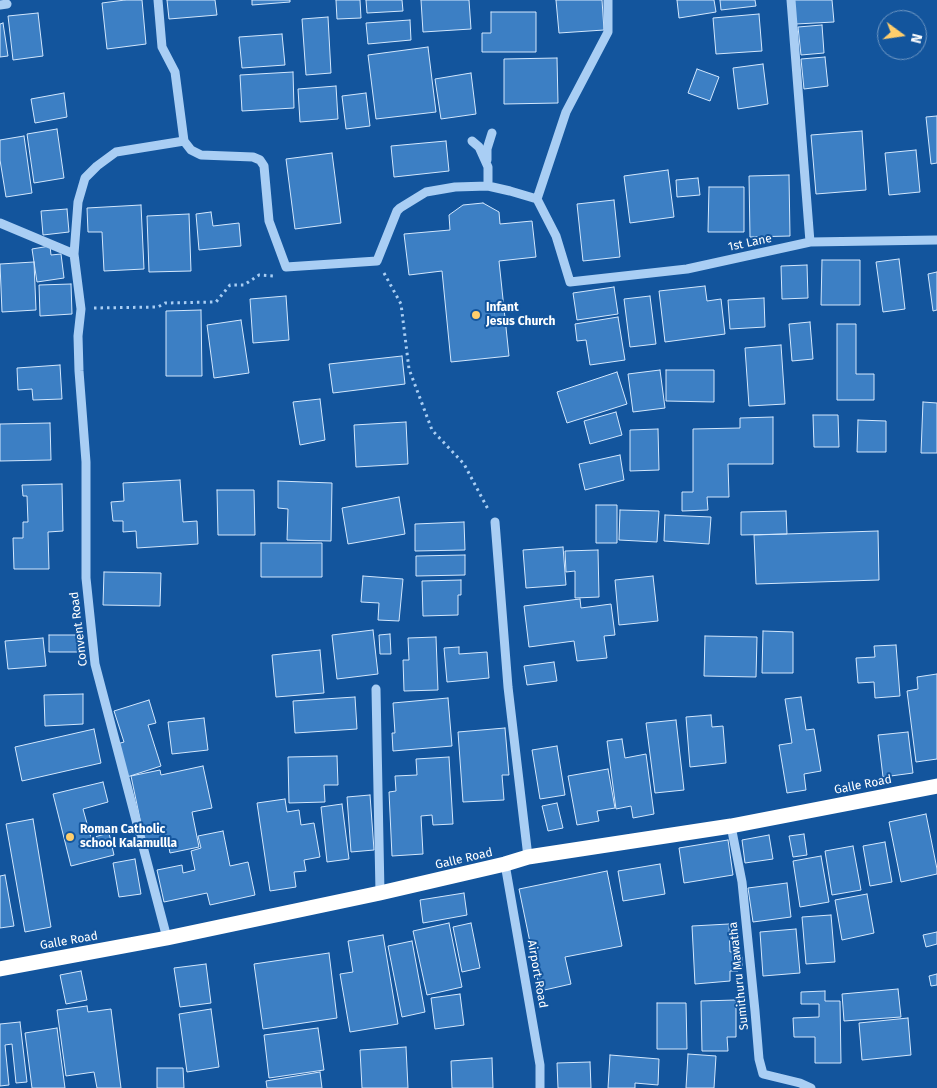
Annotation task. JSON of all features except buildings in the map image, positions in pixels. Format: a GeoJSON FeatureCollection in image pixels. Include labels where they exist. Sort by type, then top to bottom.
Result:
{"type":"FeatureCollection","features":[{"type":"Feature","properties":{"kind":"highway","name":"Galle Road"},"geometry":{"type":"LineString","coordinates":[[0,969],[167,938],[380,893],[506,864],[528,857],[731,826],[937,786]]}},
{"type":"Feature","properties":{"kind":"street"},"geometry":{"type":"LineString","coordinates":[[158,0],[162,47],[175,72],[184,141],[191,150],[201,155],[253,157],[260,160],[264,166],[269,221],[286,267],[377,261],[397,212],[400,208],[426,192],[455,187],[488,186],[537,199],[566,112],[608,32],[608,0]]}},
{"type":"Feature","properties":{"kind":"street"},"geometry":{"type":"LineString","coordinates":[[792,0],[810,242]]}},
{"type":"Feature","properties":{"kind":"street"},"geometry":{"type":"LineString","coordinates":[[488,186],[487,149],[492,133]]}},
{"type":"Feature","properties":{"kind":"street","name":"Convent Road"},"geometry":{"type":"LineString","coordinates":[[167,938],[95,664],[86,578],[86,462],[78,371],[78,336],[81,308],[74,254],[78,202],[85,178],[116,152],[184,141]]}},
{"type":"Feature","properties":{"kind":"street"},"geometry":{"type":"LineString","coordinates":[[472,141],[479,147],[488,167]]}},
{"type":"Feature","properties":{"kind":"street","name":"1st Lane"},"geometry":{"type":"LineString","coordinates":[[537,199],[556,236],[570,282],[687,270],[810,242],[937,240]]}},
{"type":"Feature","properties":{"kind":"street"},"geometry":{"type":"LineString","coordinates":[[0,223],[74,254]]}},
{"type":"Feature","properties":{"kind":"street"},"geometry":{"type":"LineString","coordinates":[[495,522],[508,687],[528,857]]}},
{"type":"Feature","properties":{"kind":"street"},"geometry":{"type":"LineString","coordinates":[[376,689],[380,893]]}},
{"type":"Feature","properties":{"kind":"street","name":"Sumithuru Mawatha"},"geometry":{"type":"LineString","coordinates":[[731,826],[742,882],[759,1059],[763,1074],[800,1083],[811,1088]]}},
{"type":"Feature","properties":{"kind":"street","name":"Airport Road"},"geometry":{"type":"LineString","coordinates":[[506,864],[540,1065],[540,1088]]}},
{"type":"Feature","properties":{"kind":"path"},"geometry":{"type":"LineString","coordinates":[[377,261],[401,304],[409,369],[432,430],[464,464],[495,522]]}},
{"type":"Feature","properties":{"kind":"path"},"geometry":{"type":"LineString","coordinates":[[81,308],[158,307],[165,303],[216,302],[230,285],[244,285],[259,275],[277,276],[286,267]]}},
{"type":"Feature","properties":{"kind":"place","name":"Infant Jesus Church"},"geometry":{"type":"Point","coordinates":[476,315]}},
{"type":"Feature","properties":{"kind":"place","name":"Roman Catholic school Kalamullla"},"geometry":{"type":"Point","coordinates":[70,837]}}]}
